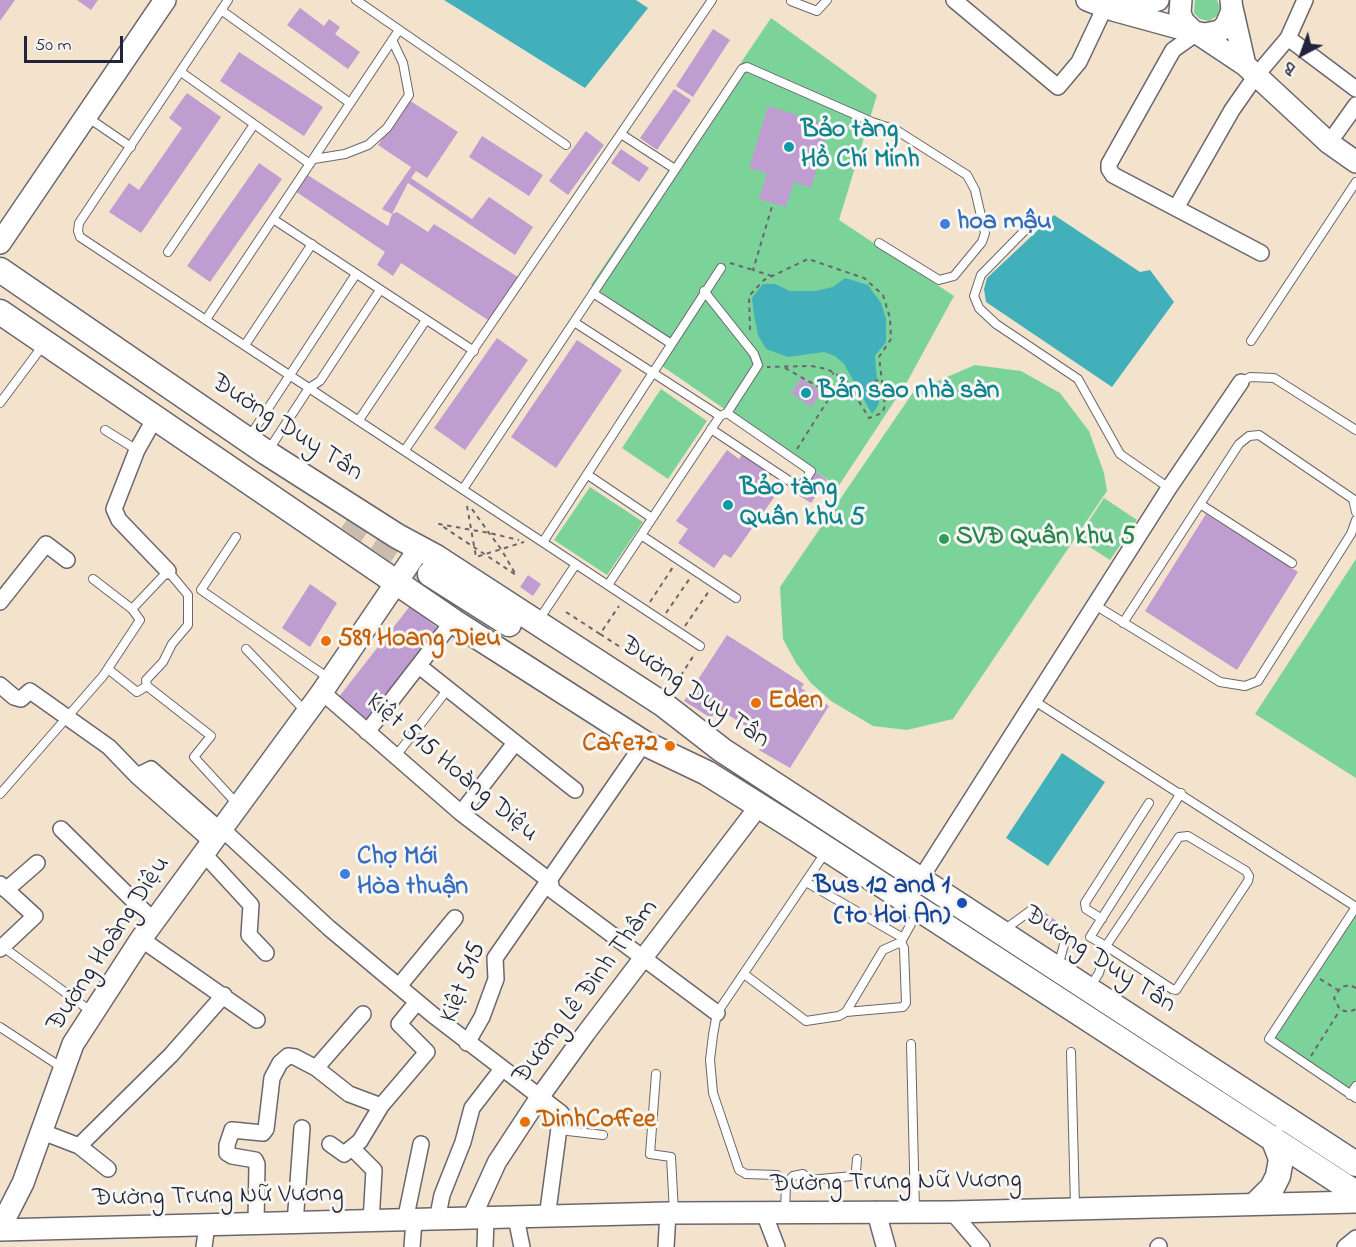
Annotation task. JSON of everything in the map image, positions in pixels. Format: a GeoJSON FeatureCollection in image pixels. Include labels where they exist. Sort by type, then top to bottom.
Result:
{"type":"FeatureCollection","features":[{"type":"Feature","properties":{"kind":"main road"},"geometry":{"type":"LineString","coordinates":[[0,243],[165,0]]}},
{"type":"Feature","properties":{"kind":"main road"},"geometry":{"type":"LineString","coordinates":[[1102,6],[1158,0]]}},
{"type":"Feature","properties":{"kind":"main road"},"geometry":{"type":"LineString","coordinates":[[1181,0],[1180,14],[1183,21],[1250,71],[1329,144],[1356,162]]}},
{"type":"Feature","properties":{"kind":"main road"},"geometry":{"type":"LineString","coordinates":[[1102,6],[1197,33],[1220,31],[1230,19],[1232,4]]}},
{"type":"Feature","properties":{"kind":"main road"},"geometry":{"type":"LineString","coordinates":[[1232,4],[1250,71]]}},
{"type":"Feature","properties":{"kind":"main road","name":"Đường Duy Tân"},"geometry":{"type":"LineString","coordinates":[[0,270],[257,446],[537,622],[664,705],[722,750],[1356,1164]]}},
{"type":"Feature","properties":{"kind":"main road","name":"Đường Duy Tân"},"geometry":{"type":"LineString","coordinates":[[0,312],[453,621],[644,743],[707,773],[828,849],[1356,1193]]}},
{"type":"Feature","properties":{"kind":"main road"},"geometry":{"type":"LineString","coordinates":[[199,448],[218,420]]}},
{"type":"Feature","properties":{"kind":"main road","name":"Đường Hoàng Diệu"},"geometry":{"type":"LineString","coordinates":[[0,1229],[23,1183],[73,1044],[141,939],[307,713],[419,549]]}},
{"type":"Feature","properties":{"kind":"main road"},"geometry":{"type":"LineString","coordinates":[[707,773],[652,732],[426,580],[659,720],[722,750]]}},
{"type":"Feature","properties":{"kind":"main road"},"geometry":{"type":"LineString","coordinates":[[1258,1202],[1272,1188],[1278,1176],[1281,1159],[1273,1138]]}},
{"type":"Feature","properties":{"kind":"main road","name":"Đường Trưng Nữ Vương"},"geometry":{"type":"LineString","coordinates":[[0,1229],[547,1218],[671,1213],[952,1212],[1258,1202],[1356,1202]]}},
{"type":"Feature","properties":{"kind":"street"},"geometry":{"type":"LineString","coordinates":[[954,0],[1058,87],[1079,62],[1102,6]]}},
{"type":"Feature","properties":{"kind":"street"},"geometry":{"type":"LineString","coordinates":[[1176,208],[1232,110],[1250,71],[1288,38],[1305,0]]}},
{"type":"Feature","properties":{"kind":"street"},"geometry":{"type":"LineString","coordinates":[[1197,33],[1173,50],[1109,164],[1113,175],[1261,254]]}},
{"type":"Feature","properties":{"kind":"street"},"geometry":{"type":"LineString","coordinates":[[1288,38],[1356,89]]}},
{"type":"Feature","properties":{"kind":"street"},"geometry":{"type":"LineString","coordinates":[[1329,144],[1356,105]]}},
{"type":"Feature","properties":{"kind":"street"},"geometry":{"type":"LineString","coordinates":[[913,904],[920,879],[1169,488],[1241,382]]}},
{"type":"Feature","properties":{"kind":"street"},"geometry":{"type":"LineString","coordinates":[[155,417],[136,450],[114,509],[119,520],[168,571]]}},
{"type":"Feature","properties":{"kind":"street"},"geometry":{"type":"LineString","coordinates":[[0,602],[5,586],[46,544],[67,560]]}},
{"type":"Feature","properties":{"kind":"street"},"geometry":{"type":"LineString","coordinates":[[366,732],[453,621]]}},
{"type":"Feature","properties":{"kind":"street"},"geometry":{"type":"LineString","coordinates":[[419,666],[575,790]]}},
{"type":"Feature","properties":{"kind":"street"},"geometry":{"type":"LineString","coordinates":[[0,685],[14,697],[21,699],[30,691],[109,747],[137,776],[152,769],[215,839],[329,928],[467,1043],[561,1113],[547,1218]]}},
{"type":"Feature","properties":{"kind":"street","name":"Kiệt 515 Hoàng Diệu"},"geometry":{"type":"LineString","coordinates":[[326,686],[366,732],[461,813],[550,881],[552,890],[717,1013]]}},
{"type":"Feature","properties":{"kind":"street"},"geometry":{"type":"LineString","coordinates":[[461,813],[515,743]]}},
{"type":"Feature","properties":{"kind":"street","name":"Kiệt 515"},"geometry":{"type":"LineString","coordinates":[[467,1043],[482,1017],[496,979],[495,958],[644,743]]}},
{"type":"Feature","properties":{"kind":"street","name":"Đường Lê Đình Thâm"},"geometry":{"type":"LineString","coordinates":[[478,1219],[497,1162],[539,1098],[759,806]]}},
{"type":"Feature","properties":{"kind":"street"},"geometry":{"type":"LineString","coordinates":[[62,829],[154,921]]}},
{"type":"Feature","properties":{"kind":"street"},"geometry":{"type":"LineString","coordinates":[[215,839],[252,905],[249,935],[266,953]]}},
{"type":"Feature","properties":{"kind":"street"},"geometry":{"type":"LineString","coordinates":[[1,948],[35,916],[3,887],[37,863]]}},
{"type":"Feature","properties":{"kind":"street"},"geometry":{"type":"LineString","coordinates":[[399,986],[455,918]]}},
{"type":"Feature","properties":{"kind":"street"},"geometry":{"type":"LineString","coordinates":[[141,939],[257,1020]]}},
{"type":"Feature","properties":{"kind":"street"},"geometry":{"type":"LineString","coordinates":[[79,1146],[171,1054],[224,995]]}},
{"type":"Feature","properties":{"kind":"street"},"geometry":{"type":"LineString","coordinates":[[330,1144],[344,1154],[360,1141],[381,1106],[427,1052],[399,1024],[417,1002]]}},
{"type":"Feature","properties":{"kind":"street"},"geometry":{"type":"LineString","coordinates":[[316,1068],[363,1014]]}},
{"type":"Feature","properties":{"kind":"street"},"geometry":{"type":"LineString","coordinates":[[256,1224],[257,1164],[255,1160],[227,1153],[232,1130],[263,1133],[266,1129],[272,1078],[280,1063],[288,1056],[295,1057],[316,1068],[349,1094],[381,1106]]}},
{"type":"Feature","properties":{"kind":"street"},"geometry":{"type":"LineString","coordinates":[[437,1220],[442,1196],[463,1142],[472,1108],[502,1069]]}},
{"type":"Feature","properties":{"kind":"street"},"geometry":{"type":"LineString","coordinates":[[295,1224],[302,1128]]}},
{"type":"Feature","properties":{"kind":"street"},"geometry":{"type":"LineString","coordinates":[[40,1131],[79,1146],[108,1169]]}},
{"type":"Feature","properties":{"kind":"street"},"geometry":{"type":"LineString","coordinates":[[412,1247],[410,1221],[422,1144]]}},
{"type":"Feature","properties":{"kind":"street"},"geometry":{"type":"LineString","coordinates":[[352,1148],[374,1170],[371,1222]]}},
{"type":"Feature","properties":{"kind":"street"},"geometry":{"type":"LineString","coordinates":[[876,1211],[886,1247]]}},
{"type":"Feature","properties":{"kind":"street"},"geometry":{"type":"LineString","coordinates":[[952,1212],[982,1247]]}},
{"type":"Feature","properties":{"kind":"street"},"geometry":{"type":"LineString","coordinates":[[666,1247],[671,1213]]}},
{"type":"Feature","properties":{"kind":"street"},"geometry":{"type":"LineString","coordinates":[[775,1213],[777,1247]]}},
{"type":"Feature","properties":{"kind":"street"},"geometry":{"type":"LineString","coordinates":[[516,1218],[522,1247]]}},
{"type":"Feature","properties":{"kind":"street"},"geometry":{"type":"LineString","coordinates":[[478,1219],[484,1247]]}},
{"type":"Feature","properties":{"kind":"street"},"geometry":{"type":"LineString","coordinates":[[204,1247],[207,1226]]}},
{"type":"Feature","properties":{"kind":"street"},"geometry":{"type":"LineString","coordinates":[[1345,1247],[1356,1238]]}},
{"type":"Feature","properties":{"kind":"lane"},"geometry":{"type":"LineString","coordinates":[[228,0],[80,223],[78,231],[80,237],[207,318],[700,646]]}},
{"type":"Feature","properties":{"kind":"lane"},"geometry":{"type":"LineString","coordinates":[[356,0],[566,145]]}},
{"type":"Feature","properties":{"kind":"lane"},"geometry":{"type":"LineString","coordinates":[[405,450],[711,0]]}},
{"type":"Feature","properties":{"kind":"lane"},"geometry":{"type":"LineString","coordinates":[[791,1],[817,11],[827,0]]}},
{"type":"Feature","properties":{"kind":"lane"},"geometry":{"type":"LineString","coordinates":[[221,10],[350,104]]}},
{"type":"Feature","properties":{"kind":"lane"},"geometry":{"type":"LineString","coordinates":[[207,318],[399,30]]}},
{"type":"Feature","properties":{"kind":"lane"},"geometry":{"type":"LineString","coordinates":[[181,72],[253,126],[312,162],[345,154],[368,145],[387,128],[409,95],[403,63],[392,40]]}},
{"type":"Feature","properties":{"kind":"lane"},"geometry":{"type":"LineString","coordinates":[[463,489],[742,69],[747,67],[872,122],[896,130],[967,175],[975,190],[985,233],[982,242],[954,276],[939,280],[879,243]]}},
{"type":"Feature","properties":{"kind":"lane"},"geometry":{"type":"LineString","coordinates":[[87,117],[131,147]]}},
{"type":"Feature","properties":{"kind":"lane"},"geometry":{"type":"LineString","coordinates":[[168,252],[253,126]]}},
{"type":"Feature","properties":{"kind":"lane"},"geometry":{"type":"LineString","coordinates":[[621,134],[675,169]]}},
{"type":"Feature","properties":{"kind":"lane"},"geometry":{"type":"LineString","coordinates":[[1251,341],[1356,182]]}},
{"type":"Feature","properties":{"kind":"lane"},"geometry":{"type":"LineString","coordinates":[[1037,218],[981,275],[974,296],[979,308],[1011,334],[1078,379],[1120,454],[1169,488]]}},
{"type":"Feature","properties":{"kind":"lane"},"geometry":{"type":"LineString","coordinates":[[273,219],[474,351]]}},
{"type":"Feature","properties":{"kind":"lane"},"geometry":{"type":"LineString","coordinates":[[245,345],[312,244]]}},
{"type":"Feature","properties":{"kind":"lane"},"geometry":{"type":"LineString","coordinates":[[543,542],[655,373],[654,368],[670,343],[721,268]]}},
{"type":"Feature","properties":{"kind":"lane"},"geometry":{"type":"LineString","coordinates":[[257,446],[290,375],[356,274]]}},
{"type":"Feature","properties":{"kind":"lane"},"geometry":{"type":"LineString","coordinates":[[257,446],[309,388],[320,381],[380,290]]}},
{"type":"Feature","properties":{"kind":"lane"},"geometry":{"type":"LineString","coordinates":[[608,585],[711,429],[757,367],[754,354],[704,291]]}},
{"type":"Feature","properties":{"kind":"lane"},"geometry":{"type":"LineString","coordinates":[[593,293],[670,343]]}},
{"type":"Feature","properties":{"kind":"lane"},"geometry":{"type":"LineString","coordinates":[[359,420],[426,320]]}},
{"type":"Feature","properties":{"kind":"lane"},"geometry":{"type":"LineString","coordinates":[[574,322],[811,471],[800,488],[711,429]]}},
{"type":"Feature","properties":{"kind":"lane"},"geometry":{"type":"LineString","coordinates":[[0,403],[46,343]]}},
{"type":"Feature","properties":{"kind":"lane"},"geometry":{"type":"LineString","coordinates":[[1241,382],[1250,377],[1274,378],[1356,429]]}},
{"type":"Feature","properties":{"kind":"lane"},"geometry":{"type":"LineString","coordinates":[[105,430],[136,450]]}},
{"type":"Feature","properties":{"kind":"lane"},"geometry":{"type":"LineString","coordinates":[[1124,623],[1239,444],[1249,436],[1259,435],[1353,498],[1356,512]]}},
{"type":"Feature","properties":{"kind":"lane"},"geometry":{"type":"LineString","coordinates":[[588,475],[652,518]]}},
{"type":"Feature","properties":{"kind":"lane"},"geometry":{"type":"LineString","coordinates":[[1200,504],[1292,563]]}},
{"type":"Feature","properties":{"kind":"lane"},"geometry":{"type":"LineString","coordinates":[[1095,605],[1220,682],[1245,686],[1258,681],[1351,534],[1356,520]]}},
{"type":"Feature","properties":{"kind":"lane"},"geometry":{"type":"LineString","coordinates":[[641,535],[736,598]]}},
{"type":"Feature","properties":{"kind":"lane"},"geometry":{"type":"LineString","coordinates":[[236,537],[201,590],[326,686]]}},
{"type":"Feature","properties":{"kind":"lane"},"geometry":{"type":"LineString","coordinates":[[537,622],[576,564]]}},
{"type":"Feature","properties":{"kind":"lane"},"geometry":{"type":"LineString","coordinates":[[132,609],[168,571],[188,595],[188,625],[172,644],[163,662],[146,680],[147,686],[211,736],[194,757],[239,806]]}},
{"type":"Feature","properties":{"kind":"lane"},"geometry":{"type":"LineString","coordinates":[[0,794],[108,669],[140,620],[132,609],[93,579]]}},
{"type":"Feature","properties":{"kind":"lane"},"geometry":{"type":"LineString","coordinates":[[246,649],[307,713]]}},
{"type":"Feature","properties":{"kind":"lane"},"geometry":{"type":"LineString","coordinates":[[108,669],[137,692],[147,686]]}},
{"type":"Feature","properties":{"kind":"lane"},"geometry":{"type":"LineString","coordinates":[[395,757],[448,689]]}},
{"type":"Feature","properties":{"kind":"lane"},"geometry":{"type":"LineString","coordinates":[[1034,700],[1356,907],[1269,1039],[1353,1097],[1356,1086]]}},
{"type":"Feature","properties":{"kind":"lane"},"geometry":{"type":"LineString","coordinates":[[1090,989],[1099,973],[1106,946],[1183,834],[1249,876],[1176,990],[1106,946],[1090,937],[1181,794]]}},
{"type":"Feature","properties":{"kind":"lane"},"geometry":{"type":"LineString","coordinates":[[1102,919],[1086,909],[1085,903],[1149,804]]}},
{"type":"Feature","properties":{"kind":"lane"},"geometry":{"type":"LineString","coordinates":[[786,1184],[777,1175],[746,1174],[739,1170],[713,1093],[710,1060],[717,1013],[828,849]]}},
{"type":"Feature","properties":{"kind":"lane"},"geometry":{"type":"LineString","coordinates":[[806,882],[902,940]]}},
{"type":"Feature","properties":{"kind":"lane"},"geometry":{"type":"LineString","coordinates":[[846,1012],[903,1007],[906,1003],[902,940],[913,904]]}},
{"type":"Feature","properties":{"kind":"lane"},"geometry":{"type":"LineString","coordinates":[[1002,932],[1030,911]]}},
{"type":"Feature","properties":{"kind":"lane"},"geometry":{"type":"LineString","coordinates":[[1058,968],[1066,937]]}},
{"type":"Feature","properties":{"kind":"lane"},"geometry":{"type":"LineString","coordinates":[[744,974],[806,1021],[839,1017],[846,1012],[883,950],[902,940]]}},
{"type":"Feature","properties":{"kind":"lane"},"geometry":{"type":"LineString","coordinates":[[1,948],[93,1013]]}},
{"type":"Feature","properties":{"kind":"lane"},"geometry":{"type":"LineString","coordinates":[[0,1027],[64,1070]]}},
{"type":"Feature","properties":{"kind":"lane"},"geometry":{"type":"LineString","coordinates":[[911,1044],[915,1212]]}},
{"type":"Feature","properties":{"kind":"lane"},"geometry":{"type":"LineString","coordinates":[[1071,1052],[1075,1208]]}},
{"type":"Feature","properties":{"kind":"lane"},"geometry":{"type":"LineString","coordinates":[[656,1074],[650,1154],[671,1157],[671,1213]]}},
{"type":"Feature","properties":{"kind":"lane"},"geometry":{"type":"LineString","coordinates":[[559,1130],[603,1135]]}},
{"type":"Feature","properties":{"kind":"lane"},"geometry":{"type":"LineString","coordinates":[[775,1213],[786,1184],[793,1176],[803,1174],[809,1180],[853,1176],[857,1159]]}},
{"type":"Feature","properties":{"kind":"path"},"geometry":{"type":"LineString","coordinates":[[753,270],[773,203]]}},
{"type":"Feature","properties":{"kind":"path"},"geometry":{"type":"LineString","coordinates":[[744,342],[750,335],[749,296],[764,280],[808,259],[864,278],[883,295],[890,318],[891,339],[879,357],[885,406],[882,413],[869,418],[846,380],[827,369],[811,366],[757,367]]}},
{"type":"Feature","properties":{"kind":"path"},"geometry":{"type":"LineString","coordinates":[[721,268],[726,262],[772,276]]}},
{"type":"Feature","properties":{"kind":"path"},"geometry":{"type":"LineString","coordinates":[[782,366],[826,391],[828,400]]}},
{"type":"Feature","properties":{"kind":"path"},"geometry":{"type":"LineString","coordinates":[[818,386],[834,373]]}},
{"type":"Feature","properties":{"kind":"path"},"geometry":{"type":"LineString","coordinates":[[792,458],[828,400],[854,392],[880,379]]}},
{"type":"Feature","properties":{"kind":"path"},"geometry":{"type":"LineString","coordinates":[[471,530],[466,501],[489,533],[501,549],[516,575],[485,554],[474,548],[439,524],[471,530],[489,533],[526,541],[501,549],[485,554],[476,557],[474,548],[471,530]]}},
{"type":"Feature","properties":{"kind":"path"},"geometry":{"type":"LineString","coordinates":[[645,609],[678,560]]}},
{"type":"Feature","properties":{"kind":"path"},"geometry":{"type":"LineString","coordinates":[[662,620],[695,571]]}},
{"type":"Feature","properties":{"kind":"path"},"geometry":{"type":"LineString","coordinates":[[681,633],[714,584]]}},
{"type":"Feature","properties":{"kind":"path"},"geometry":{"type":"LineString","coordinates":[[600,634],[625,596]]}},
{"type":"Feature","properties":{"kind":"path"},"geometry":{"type":"LineString","coordinates":[[566,612],[676,683],[700,646]]}},
{"type":"Feature","properties":{"kind":"path"},"geometry":{"type":"LineString","coordinates":[[1312,974],[1338,990]]}},
{"type":"Feature","properties":{"kind":"path"},"geometry":{"type":"LineString","coordinates":[[1355,986],[1346,985],[1338,990],[1335,1002],[1340,1010],[1349,1012],[1356,1009]]}},
{"type":"Feature","properties":{"kind":"path"},"geometry":{"type":"LineString","coordinates":[[1305,1066],[1340,1010]]}},
{"type":"Feature","properties":{"kind":"green space"},"geometry":{"type":"Polygon","coordinates":[[[1195,0],[1217,0],[1220,8],[1217,16],[1209,21],[1200,19],[1194,13],[1195,0]]]}},
{"type":"Feature","properties":{"kind":"green space"},"geometry":{"type":"Polygon","coordinates":[[[771,18],[877,95],[839,220],[954,296],[907,382],[838,487],[662,366],[676,343],[591,285],[771,18]]]}},
{"type":"Feature","properties":{"kind":"green space","name":"SVĐ Quân khu 5"},"geometry":{"type":"Polygon","coordinates":[[[975,365],[1021,371],[1060,393],[1089,431],[1104,473],[1107,491],[953,719],[907,730],[873,726],[831,701],[811,683],[796,663],[783,639],[780,587],[914,391],[975,365]]]}},
{"type":"Feature","properties":{"kind":"green space"},"geometry":{"type":"Polygon","coordinates":[[[661,389],[707,421],[668,479],[622,448],[661,389]]]}},
{"type":"Feature","properties":{"kind":"green space"},"geometry":{"type":"Polygon","coordinates":[[[590,487],[643,522],[607,575],[554,540],[590,487]]]}},
{"type":"Feature","properties":{"kind":"green space"},"geometry":{"type":"Polygon","coordinates":[[[1104,498],[1137,520],[1110,560],[1077,539],[1104,498]]]}},
{"type":"Feature","properties":{"kind":"green space"},"geometry":{"type":"Polygon","coordinates":[[[1356,559],[1356,778],[1255,714],[1356,559]]]}},
{"type":"Feature","properties":{"kind":"green space"},"geometry":{"type":"Polygon","coordinates":[[[1356,907],[1356,1086],[1350,1095],[1269,1039],[1356,907]]]}},
{"type":"Feature","properties":{"kind":"water"},"geometry":{"type":"Polygon","coordinates":[[[444,0],[636,0],[648,8],[585,88],[444,0]]]}},
{"type":"Feature","properties":{"kind":"water"},"geometry":{"type":"Polygon","coordinates":[[[1054,215],[1140,272],[1150,270],[1174,302],[1112,387],[986,302],[984,289],[987,278],[1054,215]]]}},
{"type":"Feature","properties":{"kind":"water"},"geometry":{"type":"Polygon","coordinates":[[[845,278],[868,285],[881,303],[886,319],[886,342],[875,356],[879,404],[872,414],[844,364],[835,356],[824,352],[788,357],[766,349],[758,335],[754,315],[752,298],[763,284],[775,284],[790,291],[815,291],[833,287],[845,278]]]}},
{"type":"Feature","properties":{"kind":"water"},"geometry":{"type":"Polygon","coordinates":[[[1062,753],[1105,782],[1048,866],[1006,838],[1062,753]]]}},
{"type":"Feature","properties":{"kind":"building"},"geometry":{"type":"Polygon","coordinates":[[[0,0],[15,0],[0,21],[0,0]]]}},
{"type":"Feature","properties":{"kind":"building"},"geometry":{"type":"Polygon","coordinates":[[[77,0],[98,0],[91,10],[77,0]]]}},
{"type":"Feature","properties":{"kind":"building"},"geometry":{"type":"Polygon","coordinates":[[[300,8],[324,26],[329,19],[340,27],[335,34],[360,52],[348,69],[287,25],[300,8]]]}},
{"type":"Feature","properties":{"kind":"building"},"geometry":{"type":"Polygon","coordinates":[[[713,29],[730,40],[693,97],[676,86],[713,29]]]}},
{"type":"Feature","properties":{"kind":"building"},"geometry":{"type":"Polygon","coordinates":[[[239,52],[323,107],[304,136],[220,81],[239,52]]]}},
{"type":"Feature","properties":{"kind":"building"},"geometry":{"type":"Polygon","coordinates":[[[674,89],[691,100],[657,150],[640,138],[674,89]]]}},
{"type":"Feature","properties":{"kind":"building"},"geometry":{"type":"Polygon","coordinates":[[[187,93],[221,117],[141,233],[109,212],[129,183],[139,190],[182,128],[169,118],[187,93]]]}},
{"type":"Feature","properties":{"kind":"building"},"geometry":{"type":"Polygon","coordinates":[[[409,100],[458,132],[427,178],[416,171],[411,178],[472,219],[489,197],[533,227],[515,255],[408,183],[392,214],[382,209],[411,167],[378,145],[409,100]]]}},
{"type":"Feature","properties":{"kind":"building","name":"Bảo tàng Hồ Chí Minh"},"geometry":{"type":"Polygon","coordinates":[[[768,106],[830,125],[811,188],[794,182],[786,207],[759,199],[767,173],[749,168],[768,106]]]}},
{"type":"Feature","properties":{"kind":"building"},"geometry":{"type":"Polygon","coordinates":[[[586,131],[604,145],[568,195],[549,181],[586,131]]]}},
{"type":"Feature","properties":{"kind":"building"},"geometry":{"type":"Polygon","coordinates":[[[482,136],[543,175],[529,196],[469,157],[482,136]]]}},
{"type":"Feature","properties":{"kind":"building"},"geometry":{"type":"Polygon","coordinates":[[[621,149],[649,168],[639,182],[611,163],[621,149]]]}},
{"type":"Feature","properties":{"kind":"building"},"geometry":{"type":"Polygon","coordinates":[[[259,163],[282,179],[210,282],[187,266],[259,163]]]}},
{"type":"Feature","properties":{"kind":"building"},"geometry":{"type":"Polygon","coordinates":[[[306,174],[388,226],[392,214],[397,212],[428,232],[434,224],[518,277],[491,322],[401,263],[393,276],[377,265],[385,252],[295,191],[306,174]]]}},
{"type":"Feature","properties":{"kind":"building"},"geometry":{"type":"Polygon","coordinates":[[[497,338],[528,360],[465,450],[434,428],[497,338]]]}},
{"type":"Feature","properties":{"kind":"building"},"geometry":{"type":"Polygon","coordinates":[[[577,340],[622,370],[556,468],[511,437],[577,340]]]}},
{"type":"Feature","properties":{"kind":"building","name":"Bản sao nhà sàn"},"geometry":{"type":"Polygon","coordinates":[[[801,378],[822,392],[811,407],[791,393],[801,378]]]}},
{"type":"Feature","properties":{"kind":"building","name":"Bảo tàng Quân khu 5"},"geometry":{"type":"Polygon","coordinates":[[[727,450],[739,459],[743,453],[772,474],[767,480],[780,489],[731,558],[724,554],[714,568],[678,543],[688,529],[676,521],[727,450]]]}},
{"type":"Feature","properties":{"kind":"building"},"geometry":{"type":"Polygon","coordinates":[[[815,471],[827,480],[811,503],[798,495],[815,471]]]}},
{"type":"Feature","properties":{"kind":"building"},"geometry":{"type":"Polygon","coordinates":[[[1206,514],[1298,572],[1237,670],[1145,611],[1206,514]]]}},
{"type":"Feature","properties":{"kind":"building"},"geometry":{"type":"Polygon","coordinates":[[[528,575],[541,584],[533,596],[520,587],[528,575]]]}},
{"type":"Feature","properties":{"kind":"building"},"geometry":{"type":"Polygon","coordinates":[[[310,584],[337,603],[310,647],[282,628],[310,584]]]}},
{"type":"Feature","properties":{"kind":"building"},"geometry":{"type":"Polygon","coordinates":[[[410,606],[440,630],[369,721],[338,698],[410,606]]]}},
{"type":"Feature","properties":{"kind":"building","name":"Eden"},"geometry":{"type":"Polygon","coordinates":[[[727,635],[804,684],[801,688],[829,706],[790,768],[759,750],[765,739],[718,708],[711,718],[684,701],[727,635]]]}},
{"type":"Feature","properties":{"kind":"building"},"geometry":{"type":"Polygon","coordinates":[[[1035,905],[1070,931],[1063,941],[1027,915],[1035,905]]]}},
{"type":"Feature","properties":{"kind":"tunnel"},"geometry":{"type":"LineString","coordinates":[[348,518],[430,574]]}},
{"type":"Feature","properties":{"kind":"place","name":"Bảo tàng Hồ Chí Minh"},"geometry":{"type":"Point","coordinates":[789,147]}},
{"type":"Feature","properties":{"kind":"place","name":"hoa mậu"},"geometry":{"type":"Point","coordinates":[945,224]}},
{"type":"Feature","properties":{"kind":"place","name":"Bản sao nhà sàn"},"geometry":{"type":"Point","coordinates":[806,393]}},
{"type":"Feature","properties":{"kind":"place","name":"Bảo tàng Quân khu 5"},"geometry":{"type":"Point","coordinates":[728,505]}},
{"type":"Feature","properties":{"kind":"place","name":"SVĐ Quân khu 5"},"geometry":{"type":"Point","coordinates":[944,539]}},
{"type":"Feature","properties":{"kind":"place","name":"589 Hoang Dieu"},"geometry":{"type":"Point","coordinates":[326,641]}},
{"type":"Feature","properties":{"kind":"place","name":"Eden"},"geometry":{"type":"Point","coordinates":[756,703]}},
{"type":"Feature","properties":{"kind":"place","name":"Cafe72"},"geometry":{"type":"Point","coordinates":[670,746]}},
{"type":"Feature","properties":{"kind":"place","name":"Chợ Mới Hòa thuận"},"geometry":{"type":"Point","coordinates":[345,874]}},
{"type":"Feature","properties":{"kind":"place","name":"Bus 12 and 1 (to Hoi An)"},"geometry":{"type":"Point","coordinates":[962,903]}},
{"type":"Feature","properties":{"kind":"place","name":"DinhCoffee"},"geometry":{"type":"Point","coordinates":[525,1122]}}]}
